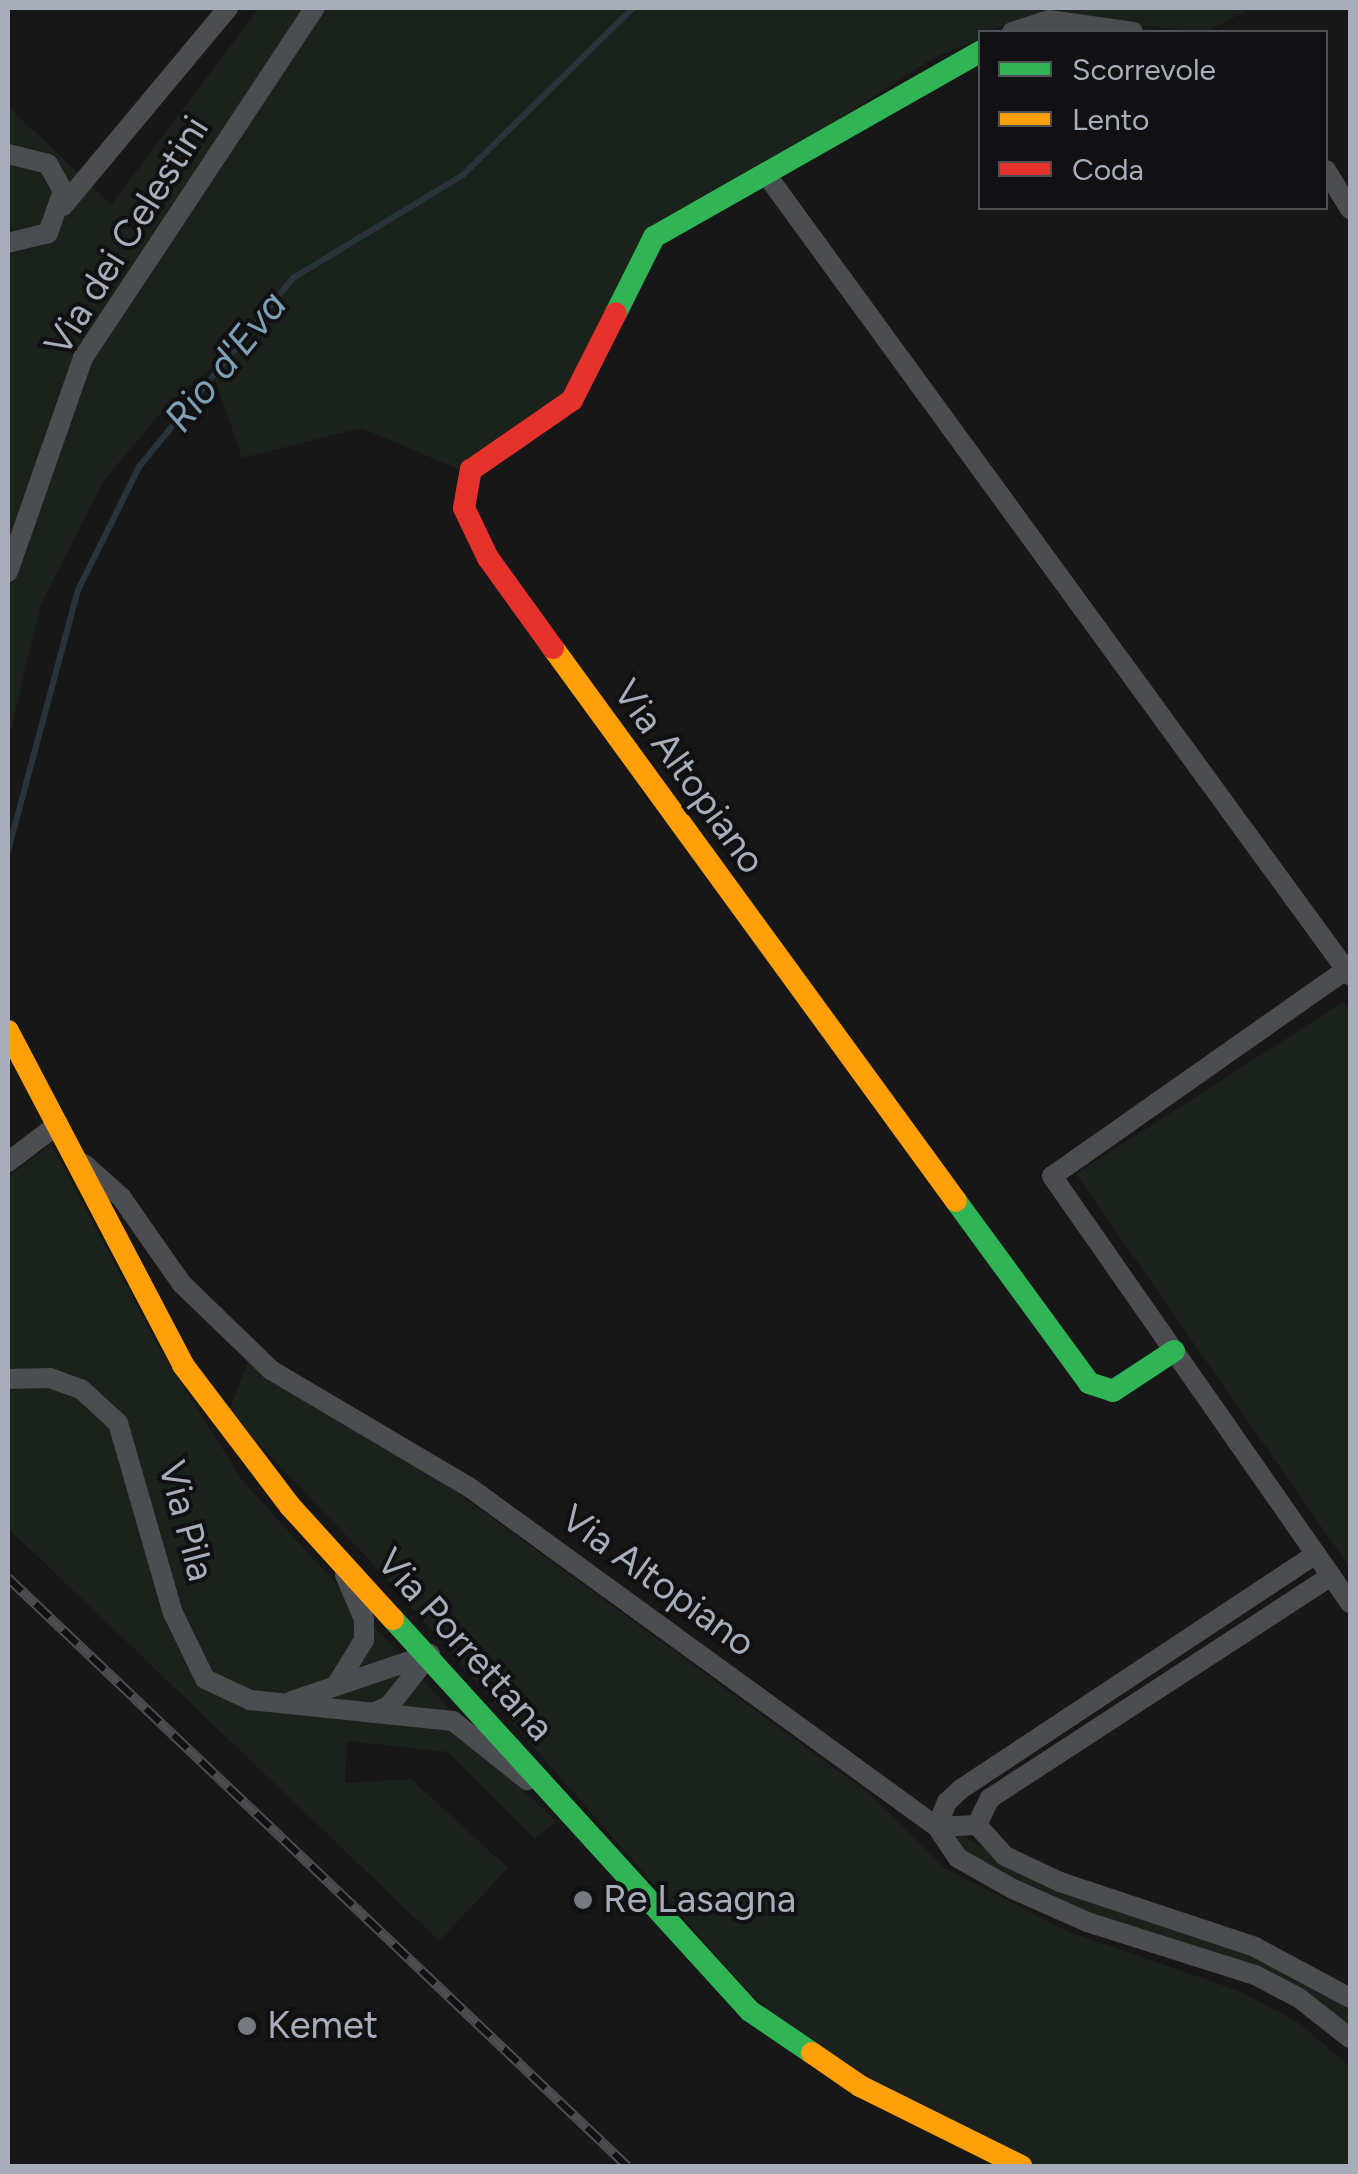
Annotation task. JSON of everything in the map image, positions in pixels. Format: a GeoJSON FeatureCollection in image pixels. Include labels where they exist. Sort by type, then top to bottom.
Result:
{"type":"FeatureCollection","features":[{"type":"Feature","properties":{"kind":"street"},"geometry":{"type":"LineString","coordinates":[[8,243],[48,233],[63,206],[228,8]]}},
{"type":"Feature","properties":{"kind":"street","name":"Via dei Celestini"},"geometry":{"type":"LineString","coordinates":[[8,572],[84,358],[315,8]]}},
{"type":"Feature","properties":{"kind":"street"},"geometry":{"type":"LineString","coordinates":[[1018,30],[1049,20],[1119,30]]}},
{"type":"Feature","properties":{"kind":"street","name":"Via Altopiano"},"geometry":{"type":"LineString","coordinates":[[978,52],[768,177],[654,236],[572,400],[471,470],[464,508],[488,558],[1088,1383],[1113,1391],[1174,1351]]}},
{"type":"Feature","properties":{"kind":"street"},"geometry":{"type":"LineString","coordinates":[[8,154],[72,173],[94,171]]}},
{"type":"Feature","properties":{"kind":"street"},"geometry":{"type":"LineString","coordinates":[[48,164],[63,191],[63,206]]}},
{"type":"Feature","properties":{"kind":"street"},"geometry":{"type":"LineString","coordinates":[[1328,173],[1350,209]]}},
{"type":"Feature","properties":{"kind":"street"},"geometry":{"type":"LineString","coordinates":[[768,177],[1349,972],[1052,1176],[1350,1604]]}},
{"type":"Feature","properties":{"kind":"street","name":"Via Porrettana"},"geometry":{"type":"LineString","coordinates":[[8,1031],[76,1156],[121,1256],[183,1365],[290,1506],[430,1654],[750,2010],[860,2086],[1020,2166]]}},
{"type":"Feature","properties":{"kind":"street"},"geometry":{"type":"LineString","coordinates":[[8,1162],[58,1124]]}},
{"type":"Feature","properties":{"kind":"street","name":"Via Altopiano"},"geometry":{"type":"LineString","coordinates":[[76,1156],[120,1197],[182,1284],[238,1344],[270,1370],[469,1487],[938,1827],[958,1858],[1087,1922],[1255,1975],[1300,1998],[1350,2038]]}},
{"type":"Feature","properties":{"kind":"street","name":"Via Pila"},"geometry":{"type":"LineString","coordinates":[[8,1378],[50,1378],[81,1389],[118,1423],[194,1662],[223,1690],[280,1704],[370,1714],[432,1714],[453,1721],[554,1796]]}},
{"type":"Feature","properties":{"kind":"street"},"geometry":{"type":"LineString","coordinates":[[333,1551],[364,1620],[353,1666],[334,1686]]}},
{"type":"Feature","properties":{"kind":"street"},"geometry":{"type":"LineString","coordinates":[[978,1824],[938,1827],[947,1802],[961,1789],[1316,1554]]}},
{"type":"Feature","properties":{"kind":"street"},"geometry":{"type":"LineString","coordinates":[[978,1824],[990,1798],[1331,1576]]}},
{"type":"Feature","properties":{"kind":"street"},"geometry":{"type":"LineString","coordinates":[[280,1704],[430,1654]]}},
{"type":"Feature","properties":{"kind":"street"},"geometry":{"type":"LineString","coordinates":[[370,1714],[389,1706],[430,1654]]}},
{"type":"Feature","properties":{"kind":"street"},"geometry":{"type":"LineString","coordinates":[[978,1824],[987,1841],[1016,1861],[1098,1898],[1255,1947],[1350,1998]]}},
{"type":"Feature","properties":{"kind":"shaded area"},"geometry":{"type":"Polygon","coordinates":[[[259,8],[1253,8],[1208,30],[1043,15],[978,30],[978,40],[935,57],[643,246],[580,384],[458,469],[361,428],[242,458],[211,368],[171,401],[104,480],[41,604],[8,741],[8,106],[111,205],[259,8]]]}},
{"type":"Feature","properties":{"kind":"shaded area"},"geometry":{"type":"Polygon","coordinates":[[[1343,1002],[1350,1012],[1350,1568],[1076,1174],[1343,1002]]]}},
{"type":"Feature","properties":{"kind":"shaded area"},"geometry":{"type":"Polygon","coordinates":[[[51,1144],[161,1351],[242,1480],[445,1704],[465,1736],[556,1821],[535,1839],[448,1752],[347,1741],[345,1783],[411,1779],[508,1868],[439,1941],[8,1528],[8,1177],[51,1144]]]}},
{"type":"Feature","properties":{"kind":"shaded area"},"geometry":{"type":"Polygon","coordinates":[[[248,1362],[373,1431],[871,1795],[945,1868],[1067,1931],[1239,1991],[1299,2023],[1350,2067],[1350,2166],[1021,2166],[832,2073],[743,1986],[374,1565],[229,1412],[248,1362]]]}},
{"type":"Feature","properties":{"kind":"shaded area"},"geometry":{"type":"Polygon","coordinates":[[[958,1833],[1061,1893],[1266,1960],[1320,1986],[1350,2009],[1350,2031],[1328,2012],[1020,1888],[965,1853],[951,1836],[958,1833]]]}},
{"type":"Feature","properties":{"kind":"waterway","name":"Rio d'Eva"},"geometry":{"type":"LineString","coordinates":[[8,851],[78,590],[139,467],[293,278],[463,175],[633,8]]}},
{"type":"Feature","properties":{"kind":"railway"},"geometry":{"type":"LineString","coordinates":[[8,1578],[627,2166]]}},
{"type":"Feature","properties":{"kind":"traffic: fast"},"geometry":{"type":"LineString","coordinates":[[616,313],[654,237],[978,53]]}},
{"type":"Feature","properties":{"kind":"traffic: fast"},"geometry":{"type":"LineString","coordinates":[[956,1201],[1089,1383],[1113,1391],[1174,1351]]}},
{"type":"Feature","properties":{"kind":"traffic: fast"},"geometry":{"type":"LineString","coordinates":[[393,1619],[750,2011],[812,2053]]}},
{"type":"Feature","properties":{"kind":"traffic: slow"},"geometry":{"type":"LineString","coordinates":[[553,648],[956,1201]]}},
{"type":"Feature","properties":{"kind":"traffic: slow"},"geometry":{"type":"LineString","coordinates":[[8,1031],[183,1365],[290,1506],[393,1619]]}},
{"type":"Feature","properties":{"kind":"traffic: slow"},"geometry":{"type":"LineString","coordinates":[[812,2053],[860,2086],[1021,2166]]}},
{"type":"Feature","properties":{"kind":"traffic: jam"},"geometry":{"type":"LineString","coordinates":[[553,648],[488,558],[464,508],[471,470],[572,400],[616,313]]}},
{"type":"Feature","properties":{"kind":"place","name":"Re Lasagna"},"geometry":{"type":"Point","coordinates":[583,1900]}},
{"type":"Feature","properties":{"kind":"place","name":"Kemet"},"geometry":{"type":"Point","coordinates":[247,2026]}}]}
